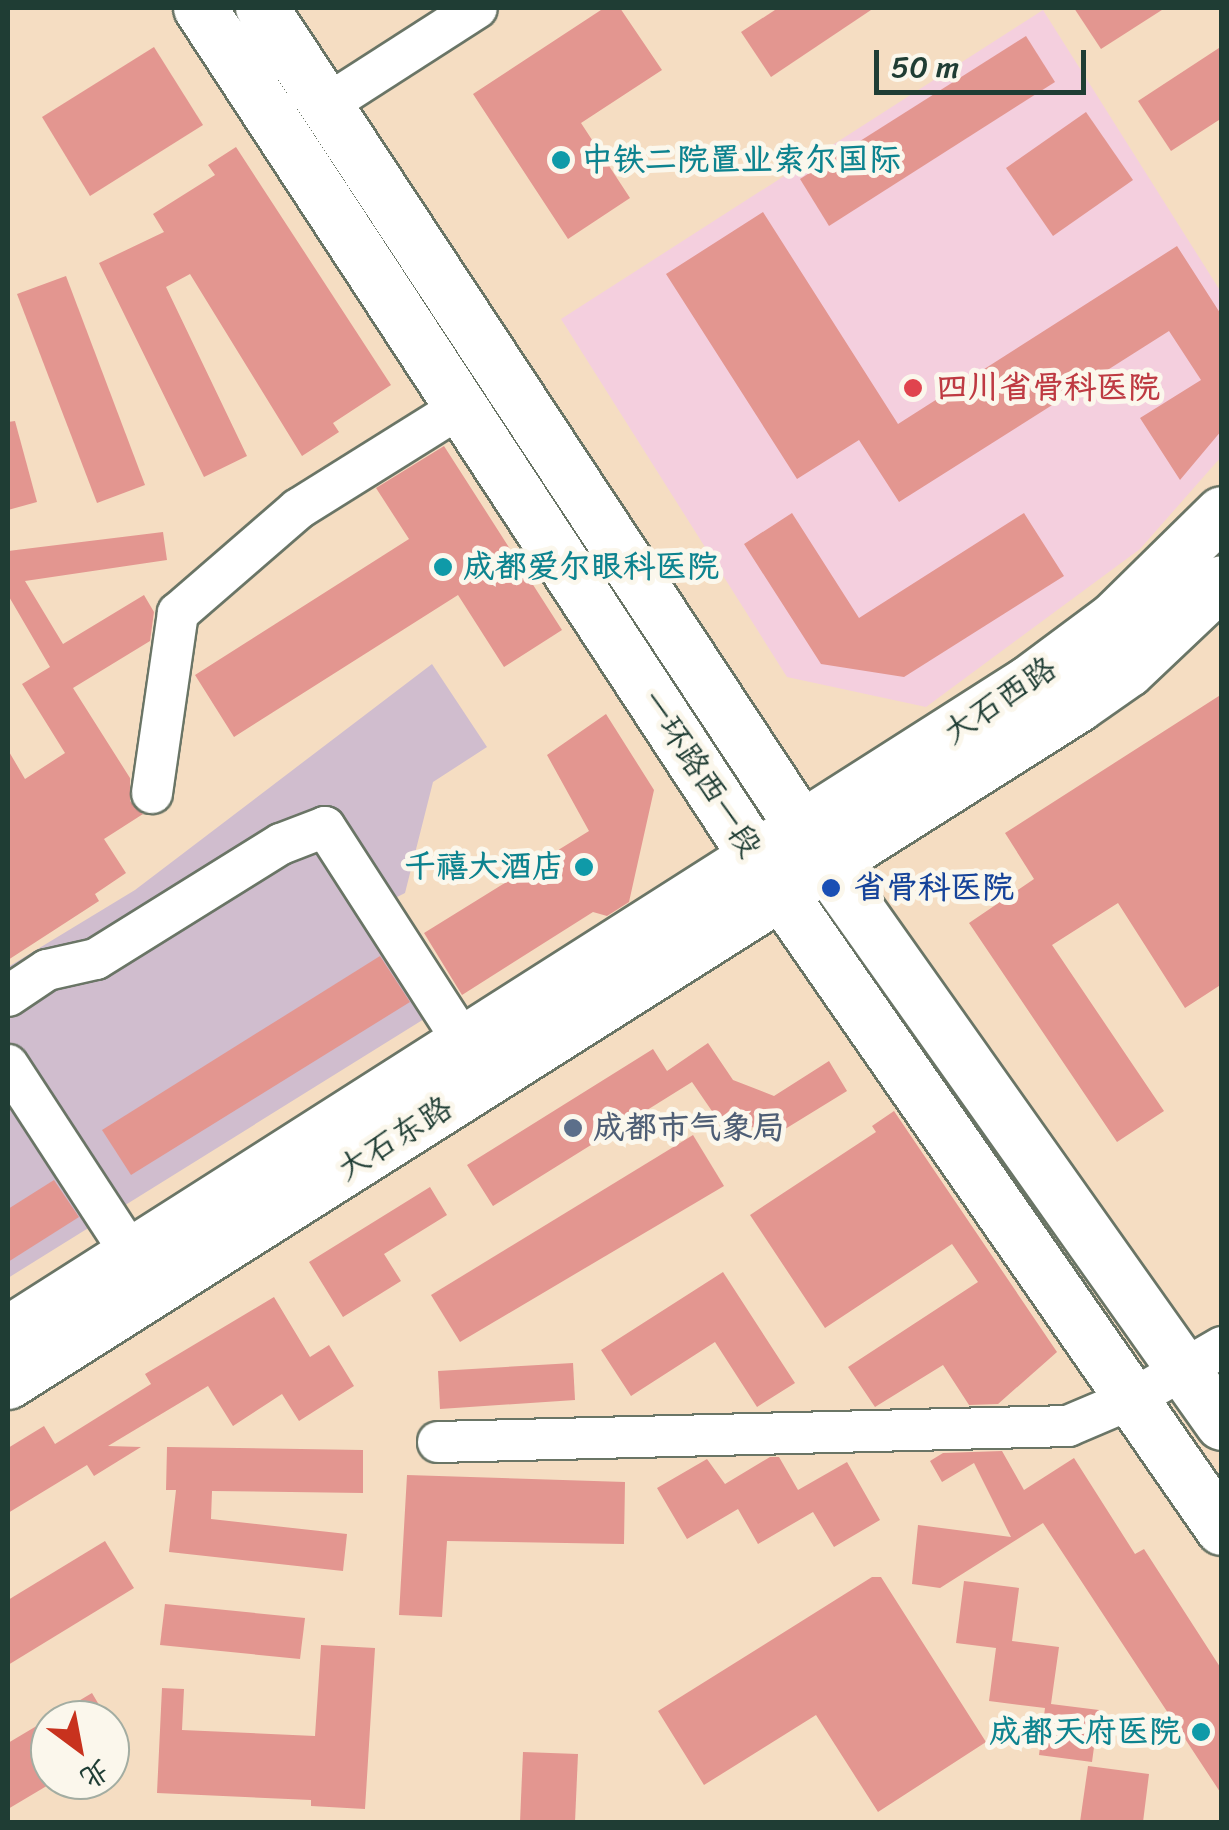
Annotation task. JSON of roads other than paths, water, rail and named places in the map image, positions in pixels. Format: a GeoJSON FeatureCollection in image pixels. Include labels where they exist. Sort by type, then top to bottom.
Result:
{"type":"FeatureCollection","features":[{"type":"Feature","properties":{"kind":"main road","name":"一环路西一段"},"geometry":{"type":"LineString","coordinates":[[200,8],[768,876],[1222,1529]]}},
{"type":"Feature","properties":{"kind":"main road","name":"一环路西一段"},"geometry":{"type":"LineString","coordinates":[[262,8],[815,847],[1203,1358],[1222,1424]]}},
{"type":"Feature","properties":{"kind":"main road","name":"大石西路"},"geometry":{"type":"LineString","coordinates":[[815,847],[1071,653],[1164,574],[1222,513]]}},
{"type":"Feature","properties":{"kind":"main road","name":"大石西路"},"geometry":{"type":"LineString","coordinates":[[768,876],[1128,671],[1222,582]]}},
{"type":"Feature","properties":{"kind":"main road","name":"大石东路"},"geometry":{"type":"LineString","coordinates":[[8,1332],[463,1042],[768,876]]}},
{"type":"Feature","properties":{"kind":"main road","name":"大石东路"},"geometry":{"type":"LineString","coordinates":[[8,1383],[768,876]]}},
{"type":"Feature","properties":{"kind":"street"},"geometry":{"type":"LineString","coordinates":[[326,104],[477,8]]}},
{"type":"Feature","properties":{"kind":"street"},"geometry":{"type":"LineString","coordinates":[[152,793],[178,613],[298,510],[462,407]]}},
{"type":"Feature","properties":{"kind":"street"},"geometry":{"type":"LineString","coordinates":[[8,996],[47,970],[96,959],[281,844],[325,827],[463,1042]]}},
{"type":"Feature","properties":{"kind":"street"},"geometry":{"type":"LineString","coordinates":[[8,1065],[131,1254]]}},
{"type":"Feature","properties":{"kind":"street"},"geometry":{"type":"LineString","coordinates":[[438,1442],[1068,1426],[1134,1398],[1203,1358]]}},
{"type":"Feature","properties":{"kind":"place","name":"中铁二院置业索尔国际"},"geometry":{"type":"Point","coordinates":[561,160]}},
{"type":"Feature","properties":{"kind":"place","name":"四川省骨科医院"},"geometry":{"type":"Point","coordinates":[913,388]}},
{"type":"Feature","properties":{"kind":"place","name":"成都爱尔眼科医院"},"geometry":{"type":"Point","coordinates":[443,567]}},
{"type":"Feature","properties":{"kind":"place","name":"千禧大酒店"},"geometry":{"type":"Point","coordinates":[584,867]}},
{"type":"Feature","properties":{"kind":"place","name":"省骨科医院"},"geometry":{"type":"Point","coordinates":[831,888]}},
{"type":"Feature","properties":{"kind":"place","name":"成都市气象局"},"geometry":{"type":"Point","coordinates":[573,1128]}},
{"type":"Feature","properties":{"kind":"place","name":"成都天府医院"},"geometry":{"type":"Point","coordinates":[1201,1732]}}]}
